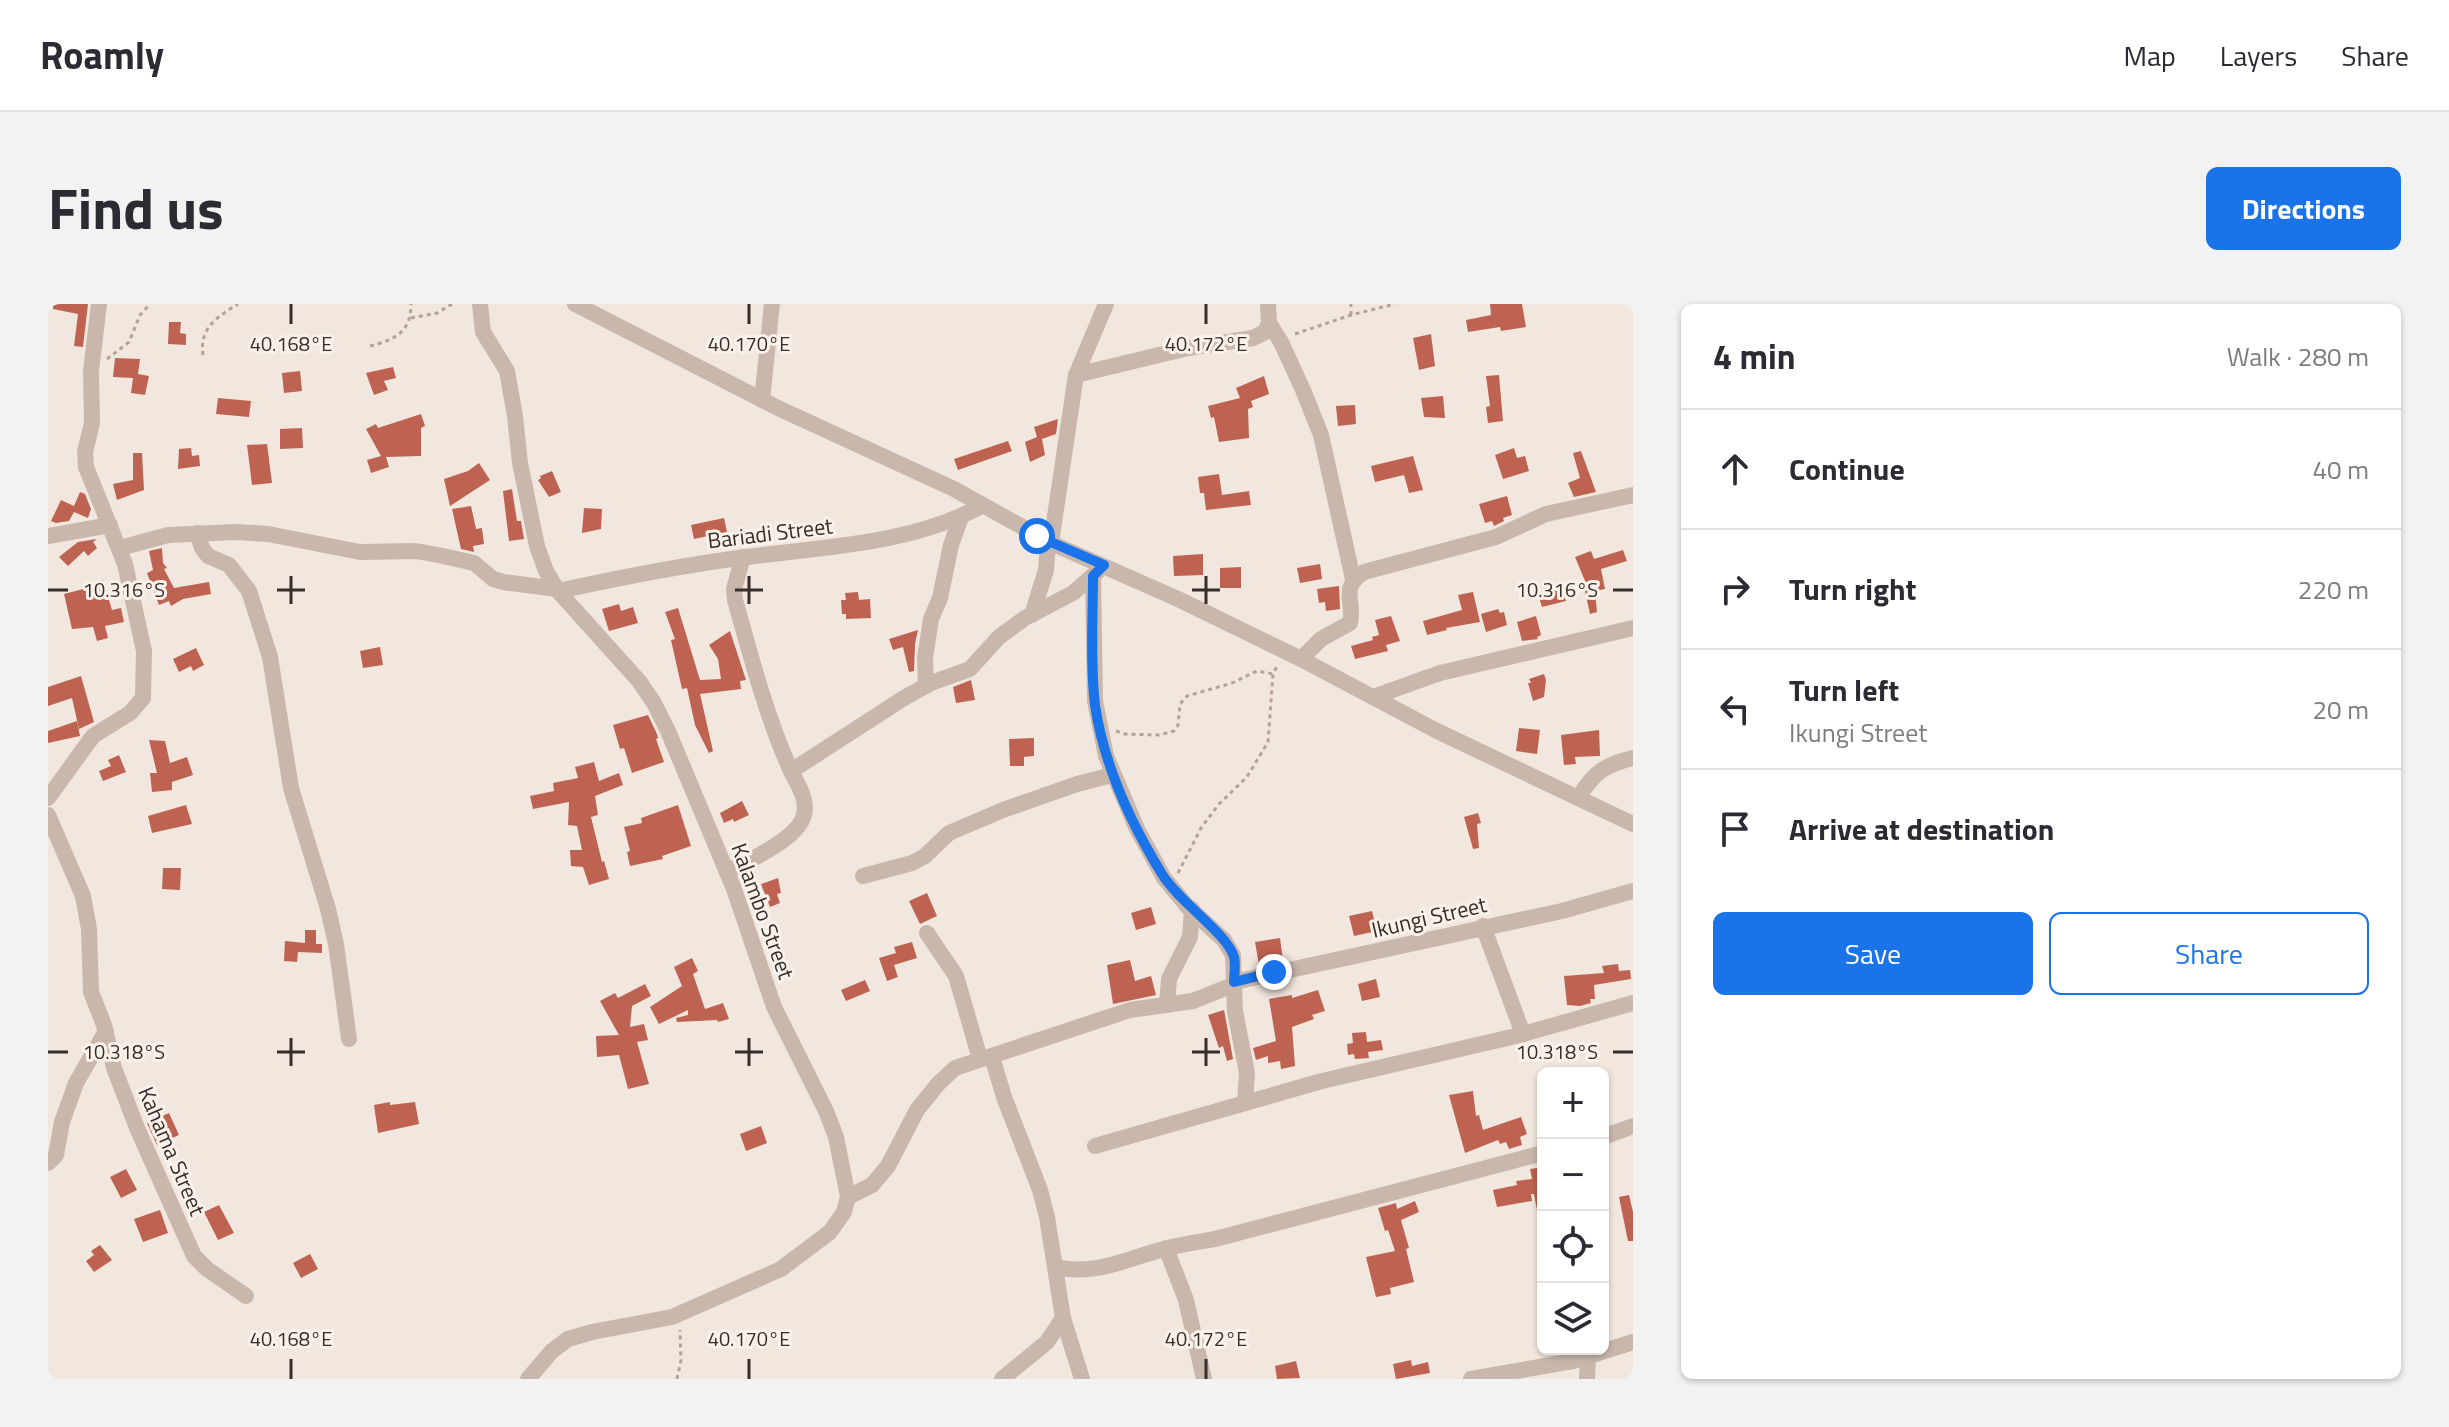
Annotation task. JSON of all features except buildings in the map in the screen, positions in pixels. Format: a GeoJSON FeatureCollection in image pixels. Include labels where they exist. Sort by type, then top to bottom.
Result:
{"type":"FeatureCollection","features":[{"type":"Feature","properties":{"kind":"street"},"geometry":{"type":"LineString","coordinates":[[48,798],[93,736],[130,713],[143,698],[144,651],[120,548],[94,493],[86,467],[85,452],[93,407],[91,371],[99,304]]}},
{"type":"Feature","properties":{"kind":"street","name":"Kalambo Street"},"geometry":{"type":"LineString","coordinates":[[480,304],[483,332],[507,371],[520,463],[537,546],[546,571],[558,590],[654,703],[727,872],[774,1007],[826,1111],[836,1137],[848,1197]]}},
{"type":"Feature","properties":{"kind":"street"},"geometry":{"type":"LineString","coordinates":[[575,304],[762,400],[983,505],[1099,571],[1295,656],[1501,762],[1633,824]]}},
{"type":"Feature","properties":{"kind":"street"},"geometry":{"type":"LineString","coordinates":[[762,400],[772,304]]}},
{"type":"Feature","properties":{"kind":"street"},"geometry":{"type":"LineString","coordinates":[[1032,615],[1046,570],[1076,375],[1106,304]]}},
{"type":"Feature","properties":{"kind":"street"},"geometry":{"type":"LineString","coordinates":[[1076,375],[1188,348],[1253,338],[1265,332],[1269,323],[1268,304]]}},
{"type":"Feature","properties":{"kind":"street"},"geometry":{"type":"LineString","coordinates":[[1269,323],[1281,342],[1321,435],[1353,579]]}},
{"type":"Feature","properties":{"kind":"street"},"geometry":{"type":"LineString","coordinates":[[1295,656],[1350,623],[1349,589],[1353,579],[1364,572],[1496,537],[1546,514],[1633,495]]}},
{"type":"Feature","properties":{"kind":"street","name":"Bariadi Street"},"geometry":{"type":"LineString","coordinates":[[120,548],[168,535],[268,534],[360,552],[427,553],[474,563],[493,579],[503,582],[558,590],[743,557],[857,544],[961,517],[983,505]]}},
{"type":"Feature","properties":{"kind":"street"},"geometry":{"type":"LineString","coordinates":[[926,686],[925,658],[931,619],[940,598],[951,545],[961,517]]}},
{"type":"Feature","properties":{"kind":"street"},"geometry":{"type":"LineString","coordinates":[[48,536],[110,525]]}},
{"type":"Feature","properties":{"kind":"street"},"geometry":{"type":"LineString","coordinates":[[197,533],[208,556],[229,565],[249,591],[270,657],[291,788],[336,944],[349,1039]]}},
{"type":"Feature","properties":{"kind":"street"},"geometry":{"type":"LineString","coordinates":[[727,872],[779,843],[804,818],[802,792],[775,732],[735,600],[734,589],[743,557]]}},
{"type":"Feature","properties":{"kind":"street"},"geometry":{"type":"LineString","coordinates":[[791,771],[869,719],[926,686],[970,669],[999,637],[1073,593],[1099,571]]}},
{"type":"Feature","properties":{"kind":"street"},"geometry":{"type":"LineString","coordinates":[[1099,571],[1095,701],[1112,775],[1137,829],[1173,888],[1231,950],[1235,967],[1235,1011],[1247,1073],[1245,1103]]}},
{"type":"Feature","properties":{"kind":"street"},"geometry":{"type":"LineString","coordinates":[[1373,697],[1440,673],[1633,628]]}},
{"type":"Feature","properties":{"kind":"street"},"geometry":{"type":"LineString","coordinates":[[1579,797],[1593,776],[1604,767],[1633,758]]}},
{"type":"Feature","properties":{"kind":"street"},"geometry":{"type":"LineString","coordinates":[[863,876],[912,863],[925,856],[949,833],[1003,810],[1112,775]]}},
{"type":"Feature","properties":{"kind":"street","name":"Kahama Street"},"geometry":{"type":"LineString","coordinates":[[48,815],[83,896],[89,929],[91,992],[127,1103],[187,1244],[207,1269],[246,1296]]}},
{"type":"Feature","properties":{"kind":"street","name":"Ikungi Street"},"geometry":{"type":"LineString","coordinates":[[848,1197],[872,1185],[888,1166],[917,1110],[955,1068],[1130,1010],[1193,1001],[1234,983],[1562,911],[1633,891]]}},
{"type":"Feature","properties":{"kind":"street"},"geometry":{"type":"LineString","coordinates":[[1167,1005],[1169,979],[1190,937],[1192,909]]}},
{"type":"Feature","properties":{"kind":"street"},"geometry":{"type":"LineString","coordinates":[[1483,926],[1523,1034]]}},
{"type":"Feature","properties":{"kind":"street"},"geometry":{"type":"LineString","coordinates":[[927,933],[956,976],[1040,1190],[1063,1318],[1082,1379]]}},
{"type":"Feature","properties":{"kind":"street"},"geometry":{"type":"LineString","coordinates":[[1095,1146],[1383,1066],[1523,1034],[1633,1003]]}},
{"type":"Feature","properties":{"kind":"street"},"geometry":{"type":"LineString","coordinates":[[48,1163],[56,1155],[62,1122],[76,1083],[106,1031]]}},
{"type":"Feature","properties":{"kind":"street"},"geometry":{"type":"LineString","coordinates":[[1609,1135],[1633,1126]]}},
{"type":"Feature","properties":{"kind":"street"},"geometry":{"type":"LineString","coordinates":[[1056,1267],[1090,1271],[1166,1248],[1233,1234],[1537,1155]]}},
{"type":"Feature","properties":{"kind":"street"},"geometry":{"type":"LineString","coordinates":[[528,1379],[552,1351],[568,1339],[679,1314],[781,1269],[830,1232],[844,1212],[848,1197]]}},
{"type":"Feature","properties":{"kind":"street"},"geometry":{"type":"LineString","coordinates":[[1166,1248],[1186,1300],[1204,1379]]}},
{"type":"Feature","properties":{"kind":"street"},"geometry":{"type":"LineString","coordinates":[[1002,1379],[1047,1342],[1063,1318]]}},
{"type":"Feature","properties":{"kind":"street"},"geometry":{"type":"LineString","coordinates":[[1609,1348],[1633,1342]]}},
{"type":"Feature","properties":{"kind":"street"},"geometry":{"type":"LineString","coordinates":[[1471,1379],[1573,1361],[1588,1355]]}},
{"type":"Feature","properties":{"kind":"street"},"geometry":{"type":"LineString","coordinates":[[1587,1379],[1594,1355]]}},
{"type":"Feature","properties":{"kind":"path"},"geometry":{"type":"LineString","coordinates":[[91,371],[129,342],[140,315],[150,304]]}},
{"type":"Feature","properties":{"kind":"path"},"geometry":{"type":"LineString","coordinates":[[203,355],[201,344],[209,325],[238,304]]}},
{"type":"Feature","properties":{"kind":"path"},"geometry":{"type":"LineString","coordinates":[[370,346],[392,341],[409,318],[411,304]]}},
{"type":"Feature","properties":{"kind":"path"},"geometry":{"type":"LineString","coordinates":[[409,318],[437,313],[452,304]]}},
{"type":"Feature","properties":{"kind":"path"},"geometry":{"type":"LineString","coordinates":[[1351,304],[1351,315]]}},
{"type":"Feature","properties":{"kind":"path"},"geometry":{"type":"LineString","coordinates":[[1281,342],[1301,330],[1395,304]]}},
{"type":"Feature","properties":{"kind":"path"},"geometry":{"type":"LineString","coordinates":[[1173,888],[1181,864],[1201,828],[1219,804],[1247,777],[1268,742],[1273,674],[1278,662],[1295,656]]}},
{"type":"Feature","properties":{"kind":"path"},"geometry":{"type":"LineString","coordinates":[[1099,723],[1125,734],[1159,735],[1174,731],[1178,725],[1180,704],[1187,696],[1232,683],[1257,671],[1273,674]]}},
{"type":"Feature","properties":{"kind":"path"},"geometry":{"type":"LineString","coordinates":[[677,1379],[681,1360],[679,1314]]}},
{"type":"Feature","properties":{"kind":"route"},"geometry":{"type":"LineString","coordinates":[[1037,536],[1104,565],[1093,576],[1095,701],[1112,775],[1137,829],[1164,878],[1231,950],[1234,982],[1274,972]]}}]}
